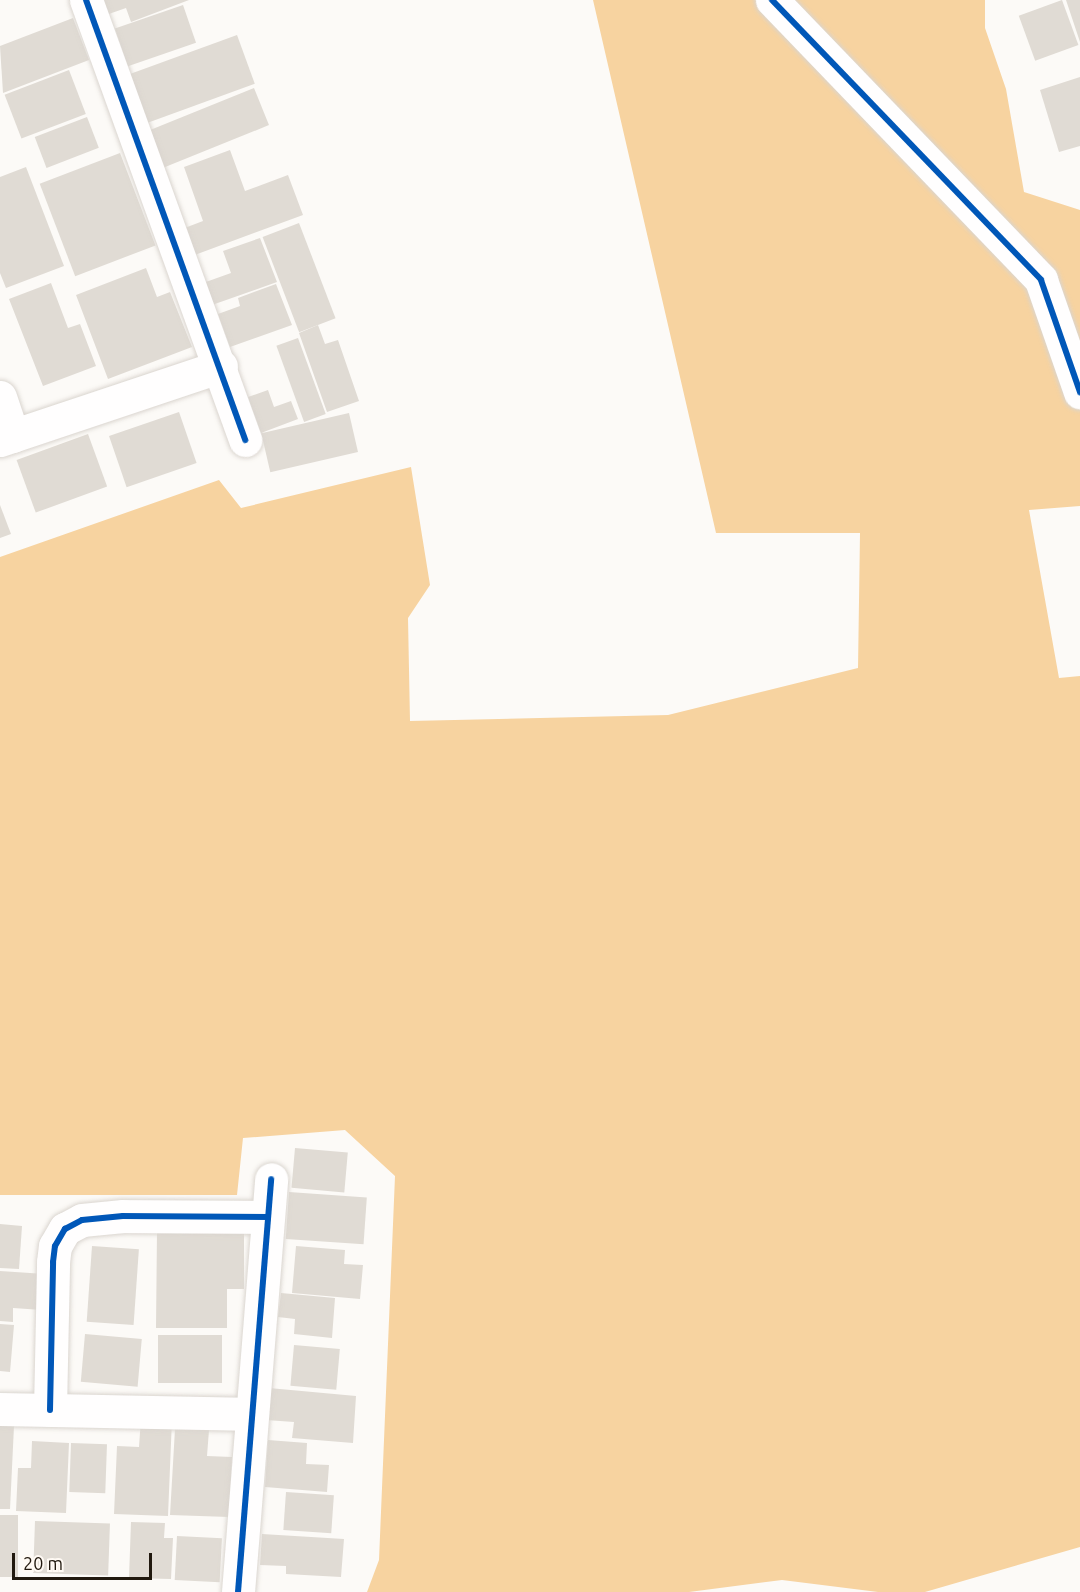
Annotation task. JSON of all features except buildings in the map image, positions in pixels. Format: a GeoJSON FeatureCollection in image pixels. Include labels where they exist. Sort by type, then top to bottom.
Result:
{"type":"FeatureCollection","features":[{"type":"Feature","properties":{"kind":"street"},"geometry":{"type":"LineString","coordinates":[[86,0],[221,366],[245,440]]}},
{"type":"Feature","properties":{"kind":"street"},"geometry":{"type":"LineString","coordinates":[[772,0],[1041,280],[1080,392]]}},
{"type":"Feature","properties":{"kind":"street"},"geometry":{"type":"LineString","coordinates":[[0,397],[6,438],[221,366]]}},
{"type":"Feature","properties":{"kind":"street"},"geometry":{"type":"LineString","coordinates":[[238,1592],[266,1217],[271,1179]]}},
{"type":"Feature","properties":{"kind":"street"},"geometry":{"type":"LineString","coordinates":[[50,1410],[53,1262],[55,1246],[65,1229],[82,1220],[123,1216],[266,1217]]}},
{"type":"Feature","properties":{"kind":"street"},"geometry":{"type":"LineString","coordinates":[[0,1409],[252,1414]]}},
{"type":"Feature","properties":{"kind":"shaded area"},"geometry":{"type":"Polygon","coordinates":[[[593,0],[985,0],[985,28],[1006,89],[1024,192],[1080,210],[1080,506],[1029,510],[1059,678],[1080,676],[1080,1547],[925,1592],[878,1592],[782,1580],[689,1592],[367,1592],[379,1560],[395,1176],[345,1130],[243,1138],[237,1195],[0,1195],[0,557],[219,480],[241,508],[411,467],[430,585],[408,618],[410,721],[668,715],[858,668],[860,533],[716,533],[593,0]]]}},
{"type":"Feature","properties":{"kind":"cycle path"},"geometry":{"type":"LineString","coordinates":[[86,0],[245,440]]}},
{"type":"Feature","properties":{"kind":"cycle path"},"geometry":{"type":"LineString","coordinates":[[772,0],[1041,280],[1080,392]]}},
{"type":"Feature","properties":{"kind":"cycle path"},"geometry":{"type":"LineString","coordinates":[[238,1592],[271,1179]]}},
{"type":"Feature","properties":{"kind":"cycle path"},"geometry":{"type":"LineString","coordinates":[[50,1410],[53,1262],[55,1246],[65,1229],[82,1220],[123,1216],[266,1217]]}}]}
